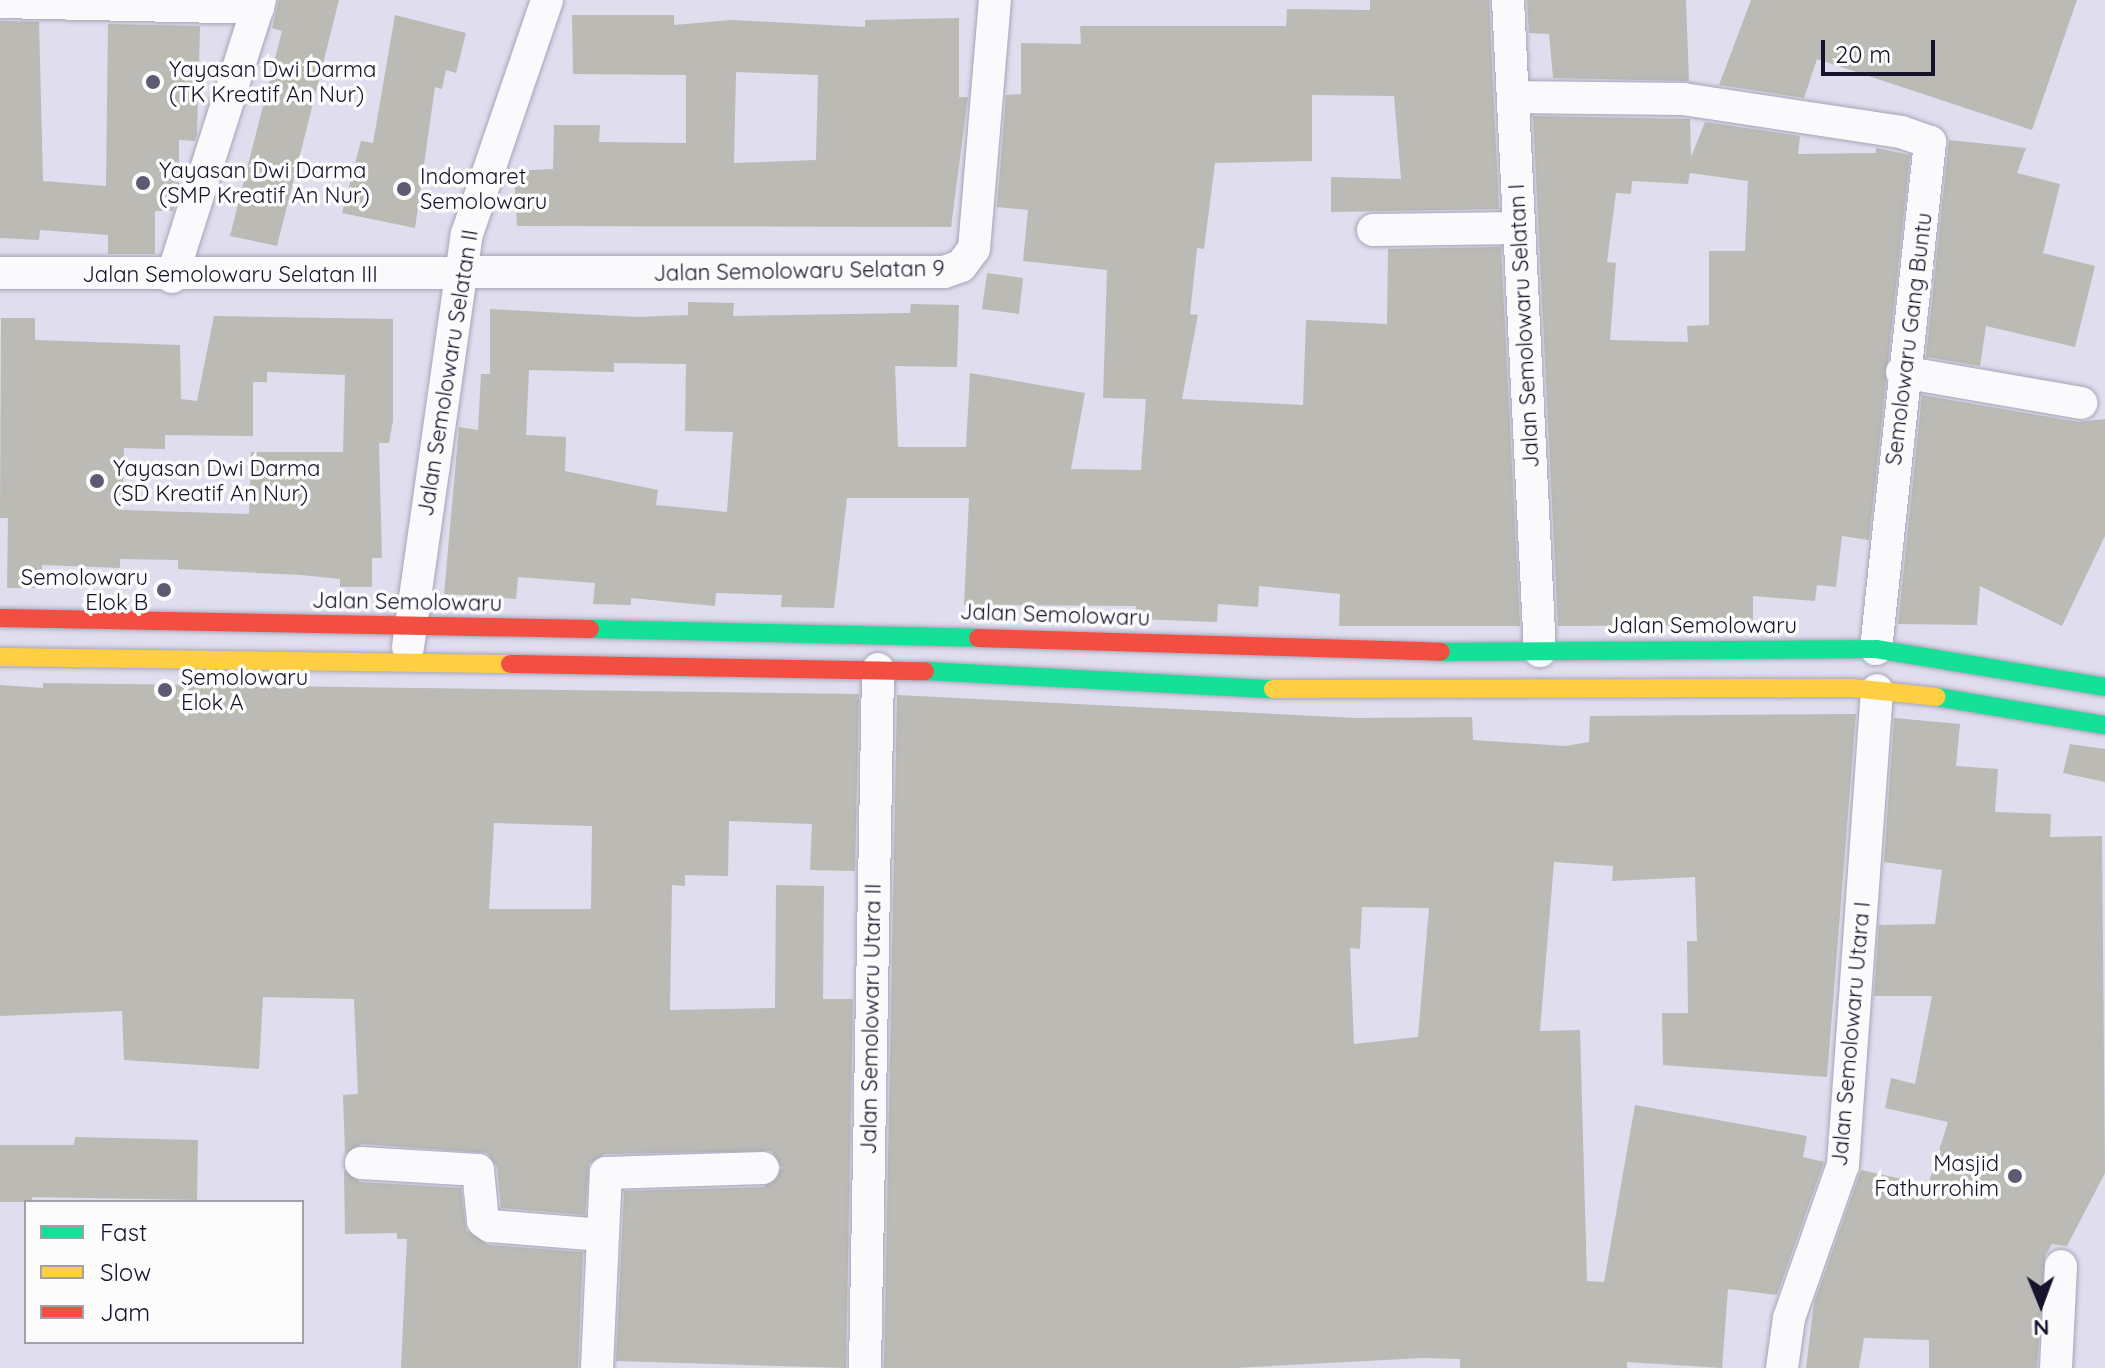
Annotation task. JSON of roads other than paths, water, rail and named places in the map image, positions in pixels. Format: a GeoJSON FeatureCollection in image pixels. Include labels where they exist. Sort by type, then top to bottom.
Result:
{"type":"FeatureCollection","features":[{"type":"Feature","properties":{"kind":"main road","name":"Jalan Semolowaru"},"geometry":{"type":"LineString","coordinates":[[0,618],[936,636],[1360,652],[1876,649],[2105,687]]}},
{"type":"Feature","properties":{"kind":"main road"},"geometry":{"type":"LineString","coordinates":[[1357,693],[1360,652]]}},
{"type":"Feature","properties":{"kind":"main road"},"geometry":{"type":"LineString","coordinates":[[0,657],[878,669],[1357,693],[1877,690],[2105,725]]}},
{"type":"Feature","properties":{"kind":"street","name":"Jalan Semolowaru Selatan II"},"geometry":{"type":"LineString","coordinates":[[408,661],[410,627],[460,276],[477,200],[547,0]]}},
{"type":"Feature","properties":{"kind":"street","name":"Jalan Semolowaru Selatan 9"},"geometry":{"type":"LineString","coordinates":[[460,276],[944,272],[961,266],[974,249],[995,0]]}},
{"type":"Feature","properties":{"kind":"street","name":"Jalan Semolowaru Selatan I"},"geometry":{"type":"LineString","coordinates":[[1508,0],[1540,651]]}},
{"type":"Feature","properties":{"kind":"street"},"geometry":{"type":"LineString","coordinates":[[0,2],[259,4],[172,277]]}},
{"type":"Feature","properties":{"kind":"street"},"geometry":{"type":"LineString","coordinates":[[1513,97],[1683,99],[1853,126]]}},
{"type":"Feature","properties":{"kind":"street"},"geometry":{"type":"LineString","coordinates":[[1826,145],[1853,126]]}},
{"type":"Feature","properties":{"kind":"street","name":"Semolowaru Gang Buntu"},"geometry":{"type":"LineString","coordinates":[[1853,126],[1930,142],[1902,372],[1876,649]]}},
{"type":"Feature","properties":{"kind":"street"},"geometry":{"type":"LineString","coordinates":[[1373,230],[1519,228]]}},
{"type":"Feature","properties":{"kind":"street","name":"Jalan Semolowaru Selatan III"},"geometry":{"type":"LineString","coordinates":[[0,273],[172,277],[460,276]]}},
{"type":"Feature","properties":{"kind":"street"},"geometry":{"type":"LineString","coordinates":[[1902,372],[2081,403]]}},
{"type":"Feature","properties":{"kind":"street","name":"Jalan Semolowaru Utara II"},"geometry":{"type":"LineString","coordinates":[[865,1368],[878,669]]}},
{"type":"Feature","properties":{"kind":"street","name":"Jalan Semolowaru Utara I"},"geometry":{"type":"LineString","coordinates":[[1782,1368],[1789,1318],[1843,1165],[1877,690]]}},
{"type":"Feature","properties":{"kind":"street"},"geometry":{"type":"LineString","coordinates":[[361,1163],[478,1170],[483,1221],[490,1226],[603,1235]]}},
{"type":"Feature","properties":{"kind":"street"},"geometry":{"type":"LineString","coordinates":[[597,1368],[603,1181],[611,1170],[763,1168]]}},
{"type":"Feature","properties":{"kind":"street"},"geometry":{"type":"LineString","coordinates":[[2056,1368],[2061,1266]]}},
{"type":"Feature","properties":{"kind":"place","name":"Yayasan Dwi Darma (TK Kreatif An Nur)"},"geometry":{"type":"Point","coordinates":[153,82]}},
{"type":"Feature","properties":{"kind":"place","name":"Yayasan Dwi Darma (SMP Kreatif An Nur)"},"geometry":{"type":"Point","coordinates":[143,183]}},
{"type":"Feature","properties":{"kind":"place","name":"Indomaret Semolowaru"},"geometry":{"type":"Point","coordinates":[404,189]}},
{"type":"Feature","properties":{"kind":"place","name":"Yayasan Dwi Darma (SD Kreatif An Nur)"},"geometry":{"type":"Point","coordinates":[97,481]}},
{"type":"Feature","properties":{"kind":"place","name":"Semolowaru Elok B"},"geometry":{"type":"Point","coordinates":[164,590]}},
{"type":"Feature","properties":{"kind":"place","name":"Semolowaru Elok A"},"geometry":{"type":"Point","coordinates":[165,690]}},
{"type":"Feature","properties":{"kind":"place","name":"Masjid Fathurrohim"},"geometry":{"type":"Point","coordinates":[2015,1176]}}]}
